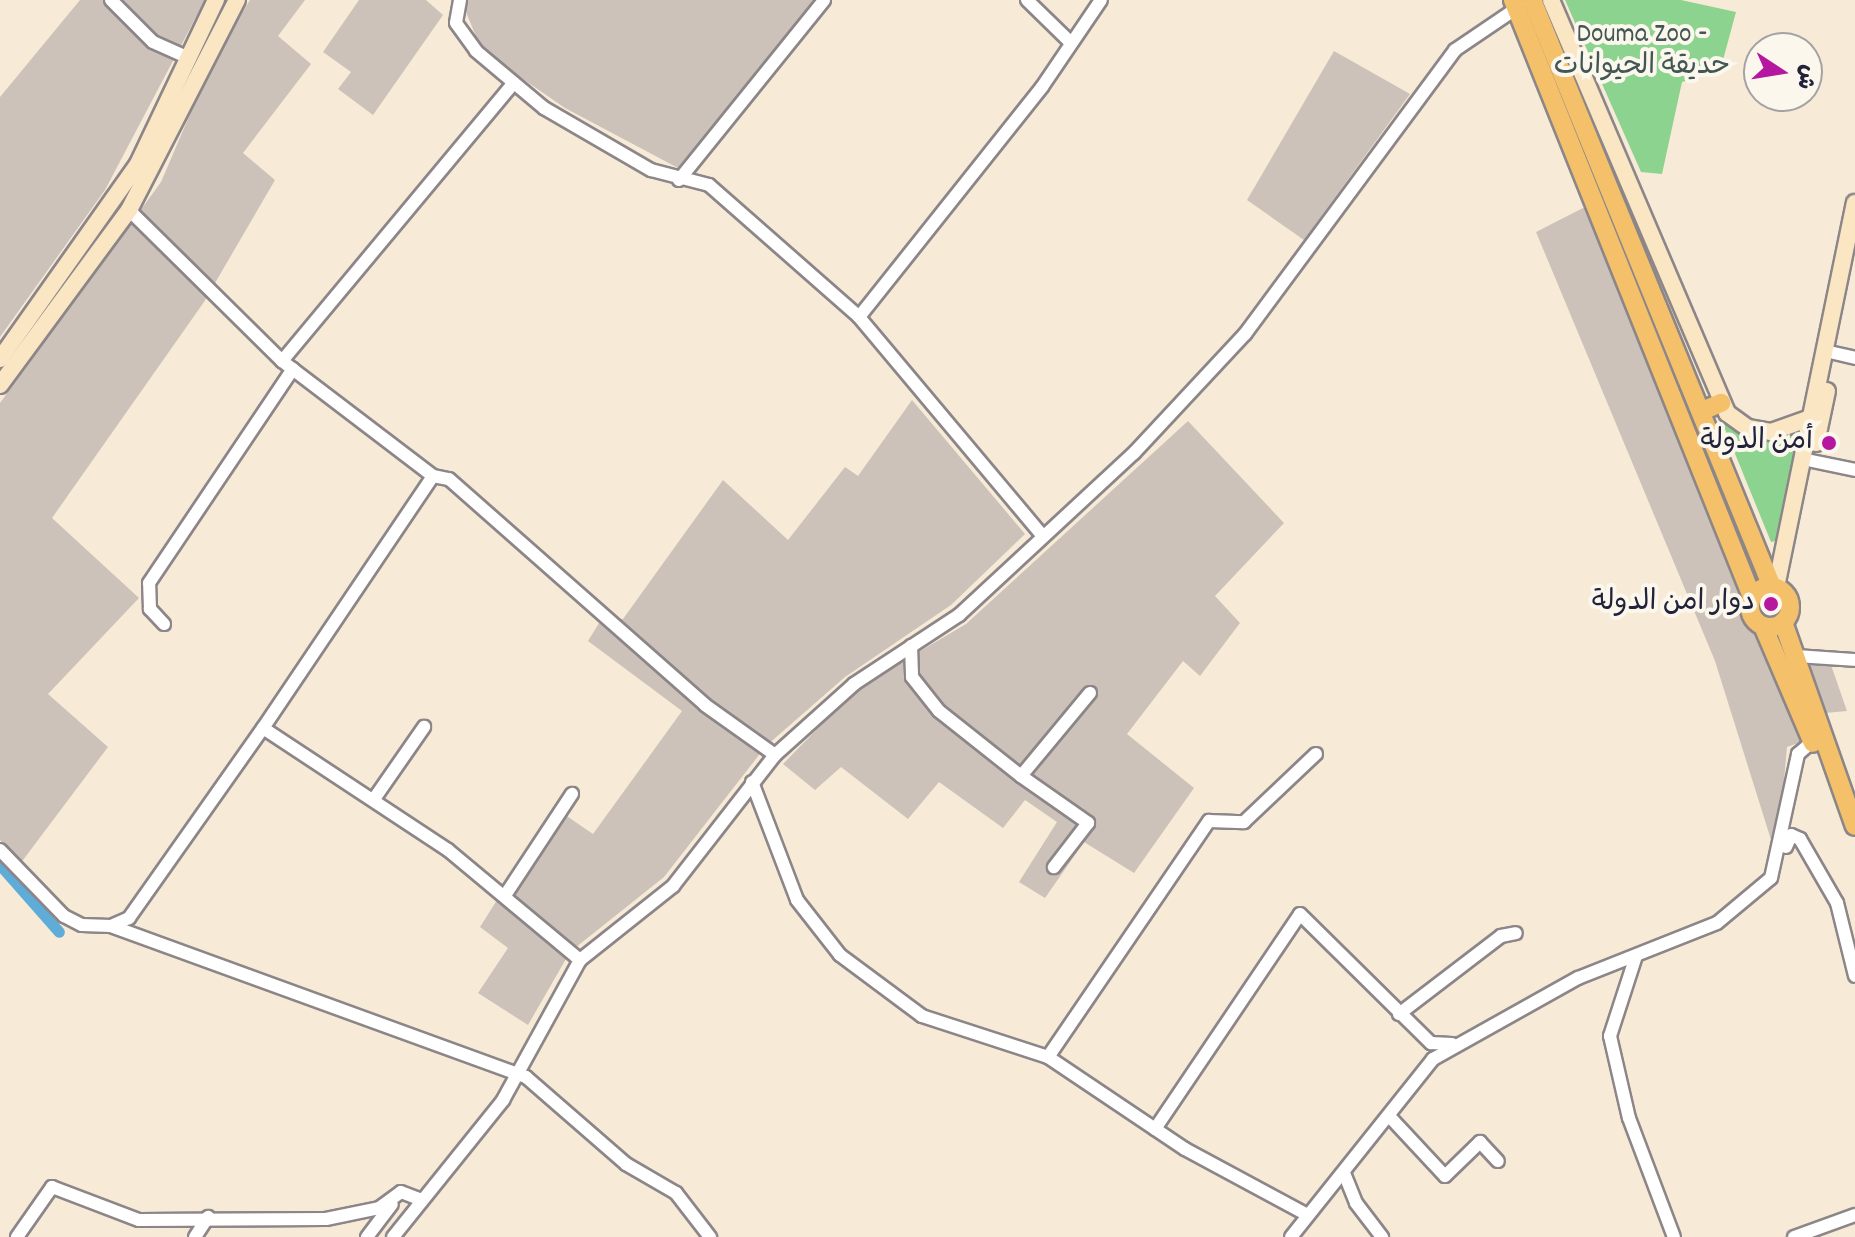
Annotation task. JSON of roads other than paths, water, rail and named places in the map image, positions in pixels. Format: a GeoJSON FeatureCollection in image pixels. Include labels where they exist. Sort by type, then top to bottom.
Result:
{"type":"FeatureCollection","features":[{"type":"Feature","properties":{"kind":"main road"},"geometry":{"type":"LineString","coordinates":[[0,385],[129,210],[216,0]]}},
{"type":"Feature","properties":{"kind":"main road"},"geometry":{"type":"LineString","coordinates":[[0,359],[138,164],[193,59],[237,0]]}},
{"type":"Feature","properties":{"kind":"main road"},"geometry":{"type":"LineString","coordinates":[[1551,0],[1721,403],[1731,419],[1759,431],[1784,431],[1810,418]]}},
{"type":"Feature","properties":{"kind":"main road"},"geometry":{"type":"LineString","coordinates":[[1523,2],[1614,227],[1752,597],[1751,614],[1763,626],[1812,742],[1836,779]]}},
{"type":"Feature","properties":{"kind":"main road"},"geometry":{"type":"LineString","coordinates":[[1777,589],[1810,418],[1852,239],[1855,203]]}},
{"type":"Feature","properties":{"kind":"main road"},"geometry":{"type":"LineString","coordinates":[[1614,227],[1640,214]]}},
{"type":"Feature","properties":{"kind":"main road"},"geometry":{"type":"LineString","coordinates":[[1614,227],[1702,411],[1777,589],[1790,608],[1783,622],[1855,826]]}},
{"type":"Feature","properties":{"kind":"main road"},"geometry":{"type":"LineString","coordinates":[[1777,589],[1812,461],[1855,255]]}},
{"type":"Feature","properties":{"kind":"main road"},"geometry":{"type":"LineString","coordinates":[[1702,411],[1721,403]]}},
{"type":"Feature","properties":{"kind":"main road"},"geometry":{"type":"LineString","coordinates":[[1752,597],[1777,589]]}},
{"type":"Feature","properties":{"kind":"main road"},"geometry":{"type":"LineString","coordinates":[[1763,626],[1783,622]]}},
{"type":"Feature","properties":{"kind":"street"},"geometry":{"type":"LineString","coordinates":[[111,0],[153,42],[193,59]]}},
{"type":"Feature","properties":{"kind":"street"},"geometry":{"type":"LineString","coordinates":[[679,180],[824,0]]}},
{"type":"Feature","properties":{"kind":"street"},"geometry":{"type":"LineString","coordinates":[[1027,0],[1070,42]]}},
{"type":"Feature","properties":{"kind":"street"},"geometry":{"type":"LineString","coordinates":[[859,317],[1101,0]]}},
{"type":"Feature","properties":{"kind":"street"},"geometry":{"type":"LineString","coordinates":[[457,1],[456,23],[476,51],[544,108],[679,180],[709,185],[859,317],[1043,536]]}},
{"type":"Feature","properties":{"kind":"street"},"geometry":{"type":"LineString","coordinates":[[393,1237],[517,1074],[580,960],[673,886],[775,755],[854,684],[959,615],[1134,453],[1245,334],[1455,50],[1523,2]]}},
{"type":"Feature","properties":{"kind":"street"},"geometry":{"type":"LineString","coordinates":[[164,624],[150,609],[149,583],[287,365],[514,83]]}},
{"type":"Feature","properties":{"kind":"street"},"geometry":{"type":"LineString","coordinates":[[129,210],[287,365],[433,476],[449,479],[705,705],[775,755]]}},
{"type":"Feature","properties":{"kind":"street"},"geometry":{"type":"LineString","coordinates":[[1834,353],[1855,358]]}},
{"type":"Feature","properties":{"kind":"street"},"geometry":{"type":"LineString","coordinates":[[1812,461],[1855,470]]}},
{"type":"Feature","properties":{"kind":"street"},"geometry":{"type":"LineString","coordinates":[[111,926],[129,918],[263,728],[433,476]]}},
{"type":"Feature","properties":{"kind":"street"},"geometry":{"type":"LineString","coordinates":[[911,646],[912,677],[939,711],[1021,776],[1088,823],[1054,867]]}},
{"type":"Feature","properties":{"kind":"street"},"geometry":{"type":"LineString","coordinates":[[1795,656],[1855,660]]}},
{"type":"Feature","properties":{"kind":"street"},"geometry":{"type":"LineString","coordinates":[[1021,776],[1090,693]]}},
{"type":"Feature","properties":{"kind":"street"},"geometry":{"type":"LineString","coordinates":[[374,799],[424,727]]}},
{"type":"Feature","properties":{"kind":"street"},"geometry":{"type":"LineString","coordinates":[[263,728],[374,799],[506,894],[580,960]]}},
{"type":"Feature","properties":{"kind":"street"},"geometry":{"type":"LineString","coordinates":[[1780,861],[1798,754],[1812,742]]}},
{"type":"Feature","properties":{"kind":"street"},"geometry":{"type":"LineString","coordinates":[[1048,1057],[1209,821],[1244,822],[1316,754]]}},
{"type":"Feature","properties":{"kind":"street"},"geometry":{"type":"LineString","coordinates":[[752,782],[797,900],[840,955],[922,1016],[1048,1057],[1155,1129],[1304,1213]]}},
{"type":"Feature","properties":{"kind":"street"},"geometry":{"type":"LineString","coordinates":[[506,894],[572,794]]}},
{"type":"Feature","properties":{"kind":"street"},"geometry":{"type":"LineString","coordinates":[[1291,1237],[1304,1213],[1344,1173],[1452,1044],[1578,978],[1635,959],[1717,923],[1771,878],[1791,835],[1800,839],[1837,903],[1855,976]]}},
{"type":"Feature","properties":{"kind":"street"},"geometry":{"type":"LineString","coordinates":[[0,850],[64,916],[111,926],[517,1074],[557,1098],[626,1164],[676,1193],[710,1237]]}},
{"type":"Feature","properties":{"kind":"street"},"geometry":{"type":"LineString","coordinates":[[1155,1129],[1300,914],[1431,1043],[1452,1044]]}},
{"type":"Feature","properties":{"kind":"street"},"geometry":{"type":"LineString","coordinates":[[1399,1014],[1501,936],[1516,933]]}},
{"type":"Feature","properties":{"kind":"street"},"geometry":{"type":"LineString","coordinates":[[1635,959],[1610,1036],[1629,1118],[1674,1237]]}},
{"type":"Feature","properties":{"kind":"street"},"geometry":{"type":"LineString","coordinates":[[1389,1116],[1445,1176],[1480,1142],[1498,1161]]}},
{"type":"Feature","properties":{"kind":"street"},"geometry":{"type":"LineString","coordinates":[[1344,1173],[1382,1237]]}},
{"type":"Feature","properties":{"kind":"street"},"geometry":{"type":"LineString","coordinates":[[17,1237],[52,1187],[139,1220],[208,1217],[326,1219],[394,1202]]}},
{"type":"Feature","properties":{"kind":"street"},"geometry":{"type":"LineString","coordinates":[[367,1237],[401,1192],[419,1199]]}},
{"type":"Feature","properties":{"kind":"street"},"geometry":{"type":"LineString","coordinates":[[1794,1237],[1855,1215]]}},
{"type":"Feature","properties":{"kind":"street"},"geometry":{"type":"LineString","coordinates":[[195,1237],[208,1217]]}},
{"type":"Feature","properties":{"kind":"waterway"},"geometry":{"type":"LineString","coordinates":[[0,865],[59,932]]}},
{"type":"Feature","properties":{"kind":"place","name":"أمن الدولة"},"geometry":{"type":"Point","coordinates":[1829,443]}},
{"type":"Feature","properties":{"kind":"place","name":"دوار امن الدولة"},"geometry":{"type":"Point","coordinates":[1771,604]}},
{"type":"Feature","properties":{"kind":"park label","name":"Douma Zoo - حديقة الحيوانات"},"geometry":{"type":"Point","coordinates":[1642,52]}}]}
